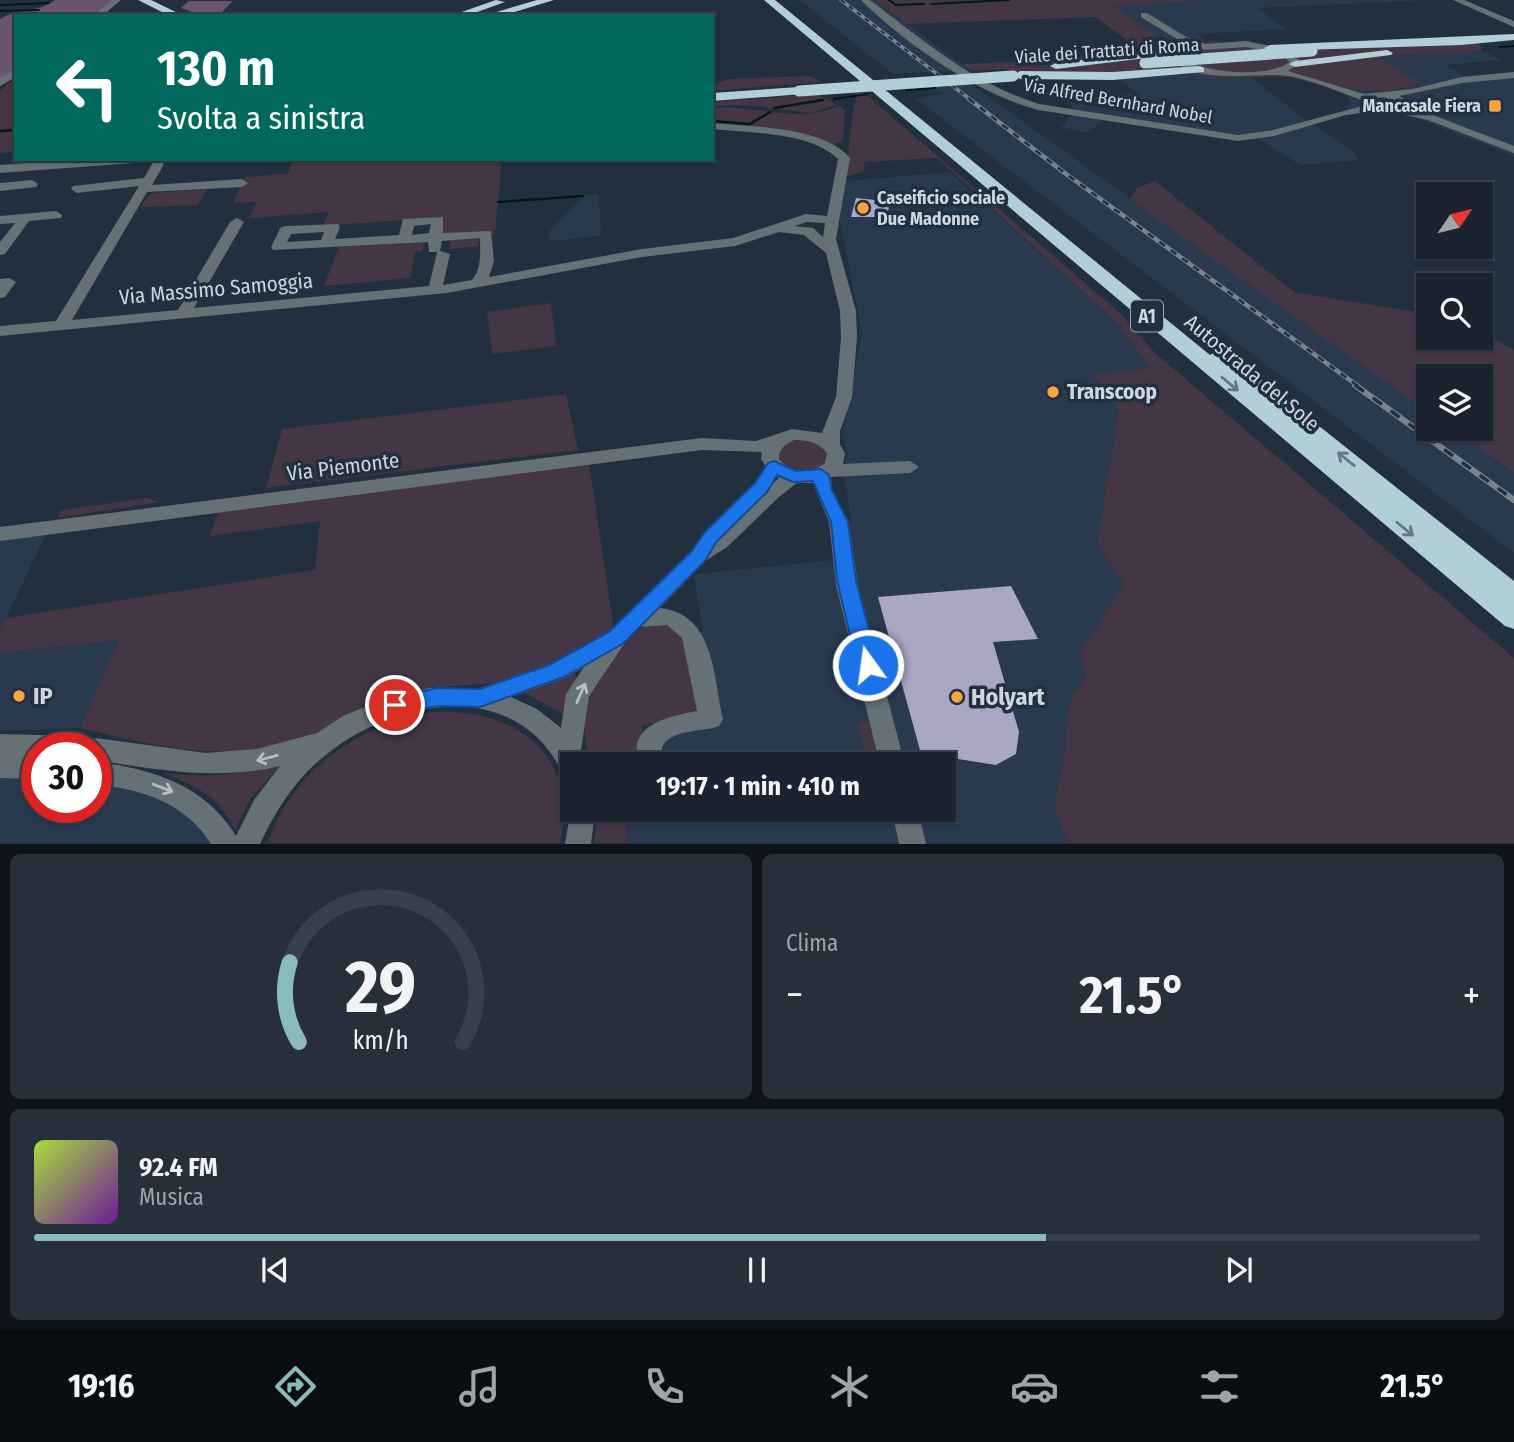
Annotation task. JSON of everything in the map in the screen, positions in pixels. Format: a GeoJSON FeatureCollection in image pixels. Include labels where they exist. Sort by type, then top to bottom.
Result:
{"type":"FeatureCollection","features":[{"type":"Feature","properties":{"kind":"highway"},"geometry":{"type":"LineString","coordinates":[[143,0],[173,13]]}},
{"type":"Feature","properties":{"kind":"highway"},"geometry":{"type":"LineString","coordinates":[[156,0],[173,13]]}},
{"type":"Feature","properties":{"kind":"highway"},"geometry":{"type":"LineString","coordinates":[[461,14],[505,0]]}},
{"type":"Feature","properties":{"kind":"highway"},"geometry":{"type":"LineString","coordinates":[[496,14],[549,0]]}},
{"type":"Feature","properties":{"kind":"highway"},"geometry":{"type":"LineString","coordinates":[[763,0],[782,5]]}},
{"type":"Feature","properties":{"kind":"highway","name":"Autostrada del Sole"},"geometry":{"type":"LineString","coordinates":[[782,5],[1514,594]]}},
{"type":"Feature","properties":{"kind":"highway","name":"Autostrada del Sole"},"geometry":{"type":"LineString","coordinates":[[782,5],[1514,619]]}},
{"type":"Feature","properties":{"kind":"highway","name":"Viale dei Trattati di Roma"},"geometry":{"type":"LineString","coordinates":[[714,95],[1509,37]]}},
{"type":"Feature","properties":{"kind":"highway"},"geometry":{"type":"LineString","coordinates":[[1270,48],[1475,40]]}},
{"type":"Feature","properties":{"kind":"highway"},"geometry":{"type":"LineString","coordinates":[[1295,65],[1475,40]]}},
{"type":"Feature","properties":{"kind":"highway"},"geometry":{"type":"LineString","coordinates":[[1014,74],[1178,51]]}},
{"type":"Feature","properties":{"kind":"highway"},"geometry":{"type":"LineString","coordinates":[[1014,74],[1113,76],[1200,70]]}},
{"type":"Feature","properties":{"kind":"street"},"geometry":{"type":"LineString","coordinates":[[99,14],[117,0]]}},
{"type":"Feature","properties":{"kind":"street","name":"Via Alfred Bernhard Nobel"},"geometry":{"type":"LineString","coordinates":[[865,0],[983,87],[1007,99],[1038,107],[1238,138],[1264,135],[1351,111],[1387,107],[1462,80],[1514,75]]}},
{"type":"Feature","properties":{"kind":"street"},"geometry":{"type":"LineString","coordinates":[[1457,0],[1514,24]]}},
{"type":"Feature","properties":{"kind":"street"},"geometry":{"type":"LineString","coordinates":[[1178,51],[1142,20],[1159,24],[1183,40],[1211,45]]}},
{"type":"Feature","properties":{"kind":"street"},"geometry":{"type":"LineString","coordinates":[[1295,65],[1270,71],[1232,74],[1200,70],[1177,61],[1173,55],[1178,51],[1211,45],[1247,44],[1270,48],[1291,56],[1295,65],[1307,74],[1408,99],[1430,118]]}},
{"type":"Feature","properties":{"kind":"street"},"geometry":{"type":"LineString","coordinates":[[1270,71],[1295,74],[1387,107],[1430,118],[1514,150]]}},
{"type":"Feature","properties":{"kind":"street"},"geometry":{"type":"LineString","coordinates":[[1364,98],[1380,94]]}},
{"type":"Feature","properties":{"kind":"street","name":"Via Alfred Bernhard Nobel"},"geometry":{"type":"LineString","coordinates":[[1351,111],[1364,98]]}},
{"type":"Feature","properties":{"kind":"street"},"geometry":{"type":"LineString","coordinates":[[714,126],[811,140],[840,152],[843,164],[832,217],[830,250],[849,316],[848,362],[845,397],[830,434],[834,466],[824,473]]}},
{"type":"Feature","properties":{"kind":"street"},"geometry":{"type":"LineString","coordinates":[[0,169],[107,161]]}},
{"type":"Feature","properties":{"kind":"street"},"geometry":{"type":"LineString","coordinates":[[61,325],[158,164]]}},
{"type":"Feature","properties":{"kind":"street"},"geometry":{"type":"LineString","coordinates":[[77,189],[242,183]]}},
{"type":"Feature","properties":{"kind":"street"},"geometry":{"type":"LineString","coordinates":[[0,187],[32,184]]}},
{"type":"Feature","properties":{"kind":"street"},"geometry":{"type":"LineString","coordinates":[[0,220],[56,215]]}},
{"type":"Feature","properties":{"kind":"street","name":"Via Massimo Samoggia"},"geometry":{"type":"LineString","coordinates":[[767,233],[802,218],[832,217]]}},
{"type":"Feature","properties":{"kind":"street","name":"Via Massimo Samoggia"},"geometry":{"type":"LineString","coordinates":[[0,331],[435,290],[642,253],[735,242],[832,217]]}},
{"type":"Feature","properties":{"kind":"street"},"geometry":{"type":"LineString","coordinates":[[0,251],[25,218]]}},
{"type":"Feature","properties":{"kind":"street"},"geometry":{"type":"LineString","coordinates":[[184,313],[237,222]]}},
{"type":"Feature","properties":{"kind":"street","name":"Via Massimo Samoggia"},"geometry":{"type":"LineString","coordinates":[[784,230],[808,231],[830,250]]}},
{"type":"Feature","properties":{"kind":"street","name":"Via Massimo Samoggia"},"geometry":{"type":"LineString","coordinates":[[326,244],[405,238],[438,246],[486,234],[487,268]]}},
{"type":"Feature","properties":{"kind":"street"},"geometry":{"type":"LineString","coordinates":[[435,290],[438,246]]}},
{"type":"Feature","properties":{"kind":"street"},"geometry":{"type":"LineString","coordinates":[[477,284],[484,278],[487,268],[505,279]]}},
{"type":"Feature","properties":{"kind":"street"},"geometry":{"type":"LineString","coordinates":[[0,283],[9,282],[0,294]]}},
{"type":"Feature","properties":{"kind":"street"},"geometry":{"type":"LineString","coordinates":[[330,300],[337,288],[407,282]]}},
{"type":"Feature","properties":{"kind":"street"},"geometry":{"type":"LineString","coordinates":[[571,752],[578,694],[616,638],[698,556],[711,536],[761,488],[772,464],[770,449],[776,443],[822,425],[844,389]]}},
{"type":"Feature","properties":{"kind":"street"},"geometry":{"type":"LineString","coordinates":[[802,435],[821,439],[860,471]]}},
{"type":"Feature","properties":{"kind":"street","name":"Via Piemonte"},"geometry":{"type":"LineString","coordinates":[[0,534],[693,446],[756,447],[776,443]]}},
{"type":"Feature","properties":{"kind":"street","name":"Via Piemonte"},"geometry":{"type":"LineString","coordinates":[[693,446],[750,455],[772,464]]}},
{"type":"Feature","properties":{"kind":"street"},"geometry":{"type":"LineString","coordinates":[[772,464],[796,477],[818,497],[841,533]]}},
{"type":"Feature","properties":{"kind":"street"},"geometry":{"type":"LineString","coordinates":[[698,556],[720,542],[772,492],[796,477],[910,467]]}},
{"type":"Feature","properties":{"kind":"street"},"geometry":{"type":"LineString","coordinates":[[824,473],[841,533],[848,585],[890,752]]}},
{"type":"Feature","properties":{"kind":"street"},"geometry":{"type":"LineString","coordinates":[[634,621],[669,616],[688,627],[694,636],[710,719],[665,727],[650,743],[650,752]]}},
{"type":"Feature","properties":{"kind":"street"},"geometry":{"type":"LineString","coordinates":[[480,698],[557,671],[616,638]]}},
{"type":"Feature","properties":{"kind":"street"},"geometry":{"type":"LineString","coordinates":[[112,752],[190,765],[221,765],[281,755],[331,736],[373,713],[438,697],[480,698],[507,706],[532,718],[558,742],[564,752]]}},
{"type":"Feature","properties":{"kind":"street"},"geometry":{"type":"LineString","coordinates":[[246,844],[259,814],[284,779],[331,736]]}},
{"type":"Feature","properties":{"kind":"street"},"geometry":{"type":"LineString","coordinates":[[0,745],[21,746]]}},
{"type":"Feature","properties":{"kind":"street"},"geometry":{"type":"LineString","coordinates":[[0,767],[21,768]]}},
{"type":"Feature","properties":{"kind":"street"},"geometry":{"type":"LineString","coordinates":[[112,776],[144,781],[176,793],[203,811],[226,844]]}},
{"type":"Feature","properties":{"kind":"street"},"geometry":{"type":"LineString","coordinates":[[578,844],[581,822]]}},
{"type":"Feature","properties":{"kind":"street"},"geometry":{"type":"LineString","coordinates":[[908,822],[913,844]]}},
{"type":"Feature","properties":{"kind":"shaded area"},"geometry":{"type":"Polygon","coordinates":[[[55,0],[113,0],[94,14],[14,14],[14,70],[0,80],[0,19],[7,15],[55,0]]]}},
{"type":"Feature","properties":{"kind":"shaded area"},"geometry":{"type":"Polygon","coordinates":[[[800,0],[874,0],[970,70],[893,74],[800,0]]]}},
{"type":"Feature","properties":{"kind":"shaded area"},"geometry":{"type":"Polygon","coordinates":[[[874,0],[1216,0],[1113,6],[1169,45],[1215,41],[1273,46],[1325,42],[1479,43],[1482,51],[1374,56],[1421,83],[1391,92],[1354,89],[1360,93],[1328,84],[1335,90],[1290,77],[1220,78],[1188,74],[968,82],[1016,78],[1006,69],[972,71],[962,64],[1062,60],[1088,53],[1142,51],[1095,17],[907,24],[874,0]]]}},
{"type":"Feature","properties":{"kind":"shaded area"},"geometry":{"type":"Polygon","coordinates":[[[1216,0],[1428,0],[1257,8],[1286,29],[1197,34],[1206,41],[1169,45],[1112,6],[1216,0]]]}},
{"type":"Feature","properties":{"kind":"shaded area"},"geometry":{"type":"Polygon","coordinates":[[[189,1],[233,1],[220,14],[198,14],[181,8],[189,1]]]}},
{"type":"Feature","properties":{"kind":"shaded area"},"geometry":{"type":"Polygon","coordinates":[[[1482,51],[1502,60],[1445,65],[1465,76],[1514,72],[1514,156],[1411,116],[1346,107],[1351,104],[1348,95],[1326,84],[1391,92],[1420,83],[1373,56],[1482,51]]]}},
{"type":"Feature","properties":{"kind":"shaded area"},"geometry":{"type":"Polygon","coordinates":[[[1188,74],[1252,78],[1307,121],[1352,150],[1358,160],[1300,165],[1254,136],[1103,120],[1087,133],[1061,127],[1075,111],[1063,95],[1136,93],[1117,77],[1188,74]]]}},
{"type":"Feature","properties":{"kind":"shaded area"},"geometry":{"type":"Polygon","coordinates":[[[809,76],[821,82],[714,91],[719,82],[730,79],[809,76]]]}},
{"type":"Feature","properties":{"kind":"shaded area"},"geometry":{"type":"Polygon","coordinates":[[[14,79],[14,152],[0,153],[0,91],[14,79]]]}},
{"type":"Feature","properties":{"kind":"shaded area"},"geometry":{"type":"Polygon","coordinates":[[[968,82],[1416,403],[1416,441],[1468,441],[1514,473],[1514,553],[916,99],[945,93],[919,87],[968,82]]]}},
{"type":"Feature","properties":{"kind":"shaded area"},"geometry":{"type":"Polygon","coordinates":[[[862,91],[1121,314],[1156,354],[1514,658],[1514,843],[1067,843],[1054,806],[1062,770],[1070,700],[1087,675],[1079,656],[1124,584],[1097,542],[1119,410],[1093,375],[1149,368],[1120,326],[937,158],[865,162],[863,172],[847,176],[851,123],[857,96],[851,92],[862,91]]]}},
{"type":"Feature","properties":{"kind":"shaded area"},"geometry":{"type":"Polygon","coordinates":[[[818,94],[836,105],[810,113],[743,105],[714,106],[714,102],[818,94]]]}},
{"type":"Feature","properties":{"kind":"shaded area"},"geometry":{"type":"Polygon","coordinates":[[[839,106],[845,111],[843,140],[835,144],[714,124],[714,108],[792,114],[823,111],[839,106]]]}},
{"type":"Feature","properties":{"kind":"shaded area"},"geometry":{"type":"Polygon","coordinates":[[[292,161],[502,161],[495,234],[480,237],[478,246],[449,249],[452,233],[441,233],[444,217],[323,226],[329,212],[249,218],[257,202],[233,203],[245,177],[288,174],[292,161]]]}},
{"type":"Feature","properties":{"kind":"shaded area"},"geometry":{"type":"Polygon","coordinates":[[[950,172],[1120,326],[1149,369],[1093,375],[1119,410],[1097,542],[1125,584],[1079,656],[1087,675],[1070,700],[1062,770],[1054,806],[1067,843],[628,843],[626,822],[956,822],[956,752],[645,752],[665,727],[693,636],[703,631],[694,574],[853,558],[848,495],[843,475],[847,455],[842,433],[862,333],[840,220],[846,181],[950,172]]]}},
{"type":"Feature","properties":{"kind":"shaded area"},"geometry":{"type":"Polygon","coordinates":[[[1155,181],[1294,292],[1416,312],[1416,350],[1493,350],[1493,339],[1514,350],[1514,473],[1468,441],[1493,441],[1493,364],[1416,364],[1416,403],[1129,199],[1137,188],[1155,181]]]}},
{"type":"Feature","properties":{"kind":"shaded area"},"geometry":{"type":"Polygon","coordinates":[[[207,189],[198,205],[140,207],[151,193],[207,189]]]}},
{"type":"Feature","properties":{"kind":"shaded area"},"geometry":{"type":"Polygon","coordinates":[[[585,195],[599,195],[601,236],[550,241],[548,233],[585,195]]]}},
{"type":"Feature","properties":{"kind":"shaded area"},"geometry":{"type":"Polygon","coordinates":[[[424,242],[422,251],[415,252],[410,278],[324,286],[339,247],[424,242]]]}},
{"type":"Feature","properties":{"kind":"shaded area"},"geometry":{"type":"Polygon","coordinates":[[[551,303],[556,346],[492,354],[487,312],[551,303]]]}},
{"type":"Feature","properties":{"kind":"shaded area"},"geometry":{"type":"Polygon","coordinates":[[[566,394],[578,450],[266,488],[282,429],[566,394]]]}},
{"type":"Feature","properties":{"kind":"shaded area"},"geometry":{"type":"Polygon","coordinates":[[[795,439],[812,440],[829,453],[827,464],[805,474],[780,466],[777,450],[795,439]]]}},
{"type":"Feature","properties":{"kind":"shaded area"},"geometry":{"type":"Polygon","coordinates":[[[589,463],[614,630],[573,655],[514,679],[413,691],[386,700],[310,735],[252,750],[166,747],[112,735],[112,732],[80,728],[119,640],[0,653],[0,629],[6,618],[315,570],[320,521],[210,536],[219,510],[589,463]]]}},
{"type":"Feature","properties":{"kind":"shaded area"},"geometry":{"type":"Polygon","coordinates":[[[147,498],[160,502],[57,518],[62,510],[147,498]]]}},
{"type":"Feature","properties":{"kind":"shaded area"},"geometry":{"type":"Polygon","coordinates":[[[46,534],[6,618],[0,629],[0,540],[46,534]]]}},
{"type":"Feature","properties":{"kind":"shaded area"},"geometry":{"type":"Polygon","coordinates":[[[654,622],[668,626],[678,633],[690,657],[699,714],[642,726],[643,752],[588,752],[585,723],[595,682],[619,646],[635,632],[654,622]]]}},
{"type":"Feature","properties":{"kind":"shaded area"},"geometry":{"type":"Polygon","coordinates":[[[120,640],[80,728],[0,731],[0,653],[120,640]]]}},
{"type":"Feature","properties":{"kind":"shaded area"},"geometry":{"type":"Polygon","coordinates":[[[573,671],[577,676],[567,716],[523,692],[573,671]]]}},
{"type":"Feature","properties":{"kind":"shaded area"},"geometry":{"type":"Polygon","coordinates":[[[432,712],[462,713],[489,718],[514,728],[534,742],[550,761],[560,784],[560,822],[563,822],[560,843],[268,843],[293,794],[311,773],[355,740],[379,727],[432,712]]]}},
{"type":"Feature","properties":{"kind":"shaded area"},"geometry":{"type":"Polygon","coordinates":[[[871,721],[879,752],[865,752],[858,723],[871,721]]]}},
{"type":"Feature","properties":{"kind":"shaded area"},"geometry":{"type":"Polygon","coordinates":[[[285,760],[251,798],[235,830],[215,801],[186,782],[163,773],[194,776],[225,774],[285,760]]]}},
{"type":"Feature","properties":{"kind":"shaded area"},"geometry":{"type":"Polygon","coordinates":[[[0,776],[21,776],[21,823],[112,823],[112,785],[127,787],[184,808],[215,843],[0,843],[0,776]]]}},
{"type":"Feature","properties":{"kind":"shaded area"},"geometry":{"type":"Polygon","coordinates":[[[597,822],[626,822],[628,843],[594,843],[597,822]]]}},
{"type":"Feature","properties":{"kind":"building","name":"Caseificio sociale Due Madonne"},"geometry":{"type":"Polygon","coordinates":[[[856,198],[875,200],[874,204],[889,206],[887,217],[851,217],[856,198]]]}},
{"type":"Feature","properties":{"kind":"building","name":"Holyart"},"geometry":{"type":"Polygon","coordinates":[[[1011,586],[1038,639],[993,642],[1019,732],[1016,754],[996,765],[958,759],[956,761],[956,752],[921,752],[878,597],[1011,586]]]}},
{"type":"Feature","properties":{"kind":"waterway"},"geometry":{"type":"LineString","coordinates":[[889,0],[896,5],[924,4]]}},
{"type":"Feature","properties":{"kind":"waterway"},"geometry":{"type":"LineString","coordinates":[[931,4],[1009,0]]}},
{"type":"Feature","properties":{"kind":"waterway"},"geometry":{"type":"LineString","coordinates":[[0,5],[49,3]]}},
{"type":"Feature","properties":{"kind":"waterway"},"geometry":{"type":"LineString","coordinates":[[0,11],[39,10]]}},
{"type":"Feature","properties":{"kind":"waterway"},"geometry":{"type":"LineString","coordinates":[[1499,47],[1514,46]]}},
{"type":"Feature","properties":{"kind":"waterway"},"geometry":{"type":"LineString","coordinates":[[906,90],[935,88]]}},
{"type":"Feature","properties":{"kind":"waterway"},"geometry":{"type":"LineString","coordinates":[[834,99],[868,94]]}},
{"type":"Feature","properties":{"kind":"waterway"},"geometry":{"type":"LineString","coordinates":[[774,108],[823,100],[820,100]]}},
{"type":"Feature","properties":{"kind":"waterway"},"geometry":{"type":"LineString","coordinates":[[714,121],[750,124],[770,112]]}},
{"type":"Feature","properties":{"kind":"waterway"},"geometry":{"type":"LineString","coordinates":[[0,131],[14,130]]}},
{"type":"Feature","properties":{"kind":"waterway"},"geometry":{"type":"LineString","coordinates":[[498,202],[583,196]]}},
{"type":"Feature","properties":{"kind":"railway"},"geometry":{"type":"LineString","coordinates":[[841,0],[971,100]]}},
{"type":"Feature","properties":{"kind":"railway"},"geometry":{"type":"LineString","coordinates":[[969,99],[1066,174],[1358,386]]}},
{"type":"Feature","properties":{"kind":"railway"},"geometry":{"type":"LineString","coordinates":[[1355,385],[1514,500]]}},
{"type":"Feature","properties":{"kind":"place","name":"Mancasale Fiera"},"geometry":{"type":"Point","coordinates":[1495,106]}},
{"type":"Feature","properties":{"kind":"place","name":"Caseificio sociale Due Madonne"},"geometry":{"type":"Point","coordinates":[863,208]}},
{"type":"Feature","properties":{"kind":"place","name":"Transcoop"},"geometry":{"type":"Point","coordinates":[1053,392]}},
{"type":"Feature","properties":{"kind":"place","name":"IP"},"geometry":{"type":"Point","coordinates":[19,696]}},
{"type":"Feature","properties":{"kind":"place","name":"Holyart"},"geometry":{"type":"Point","coordinates":[957,697]}},
{"type":"Feature","properties":{"kind":"route"},"geometry":{"type":"LineString","coordinates":[[395,705],[438,697],[480,698],[557,671],[616,638],[698,556],[711,536],[761,488],[774,467],[793,477],[821,475],[823,490],[839,522],[846,580],[868,665]]}}]}
